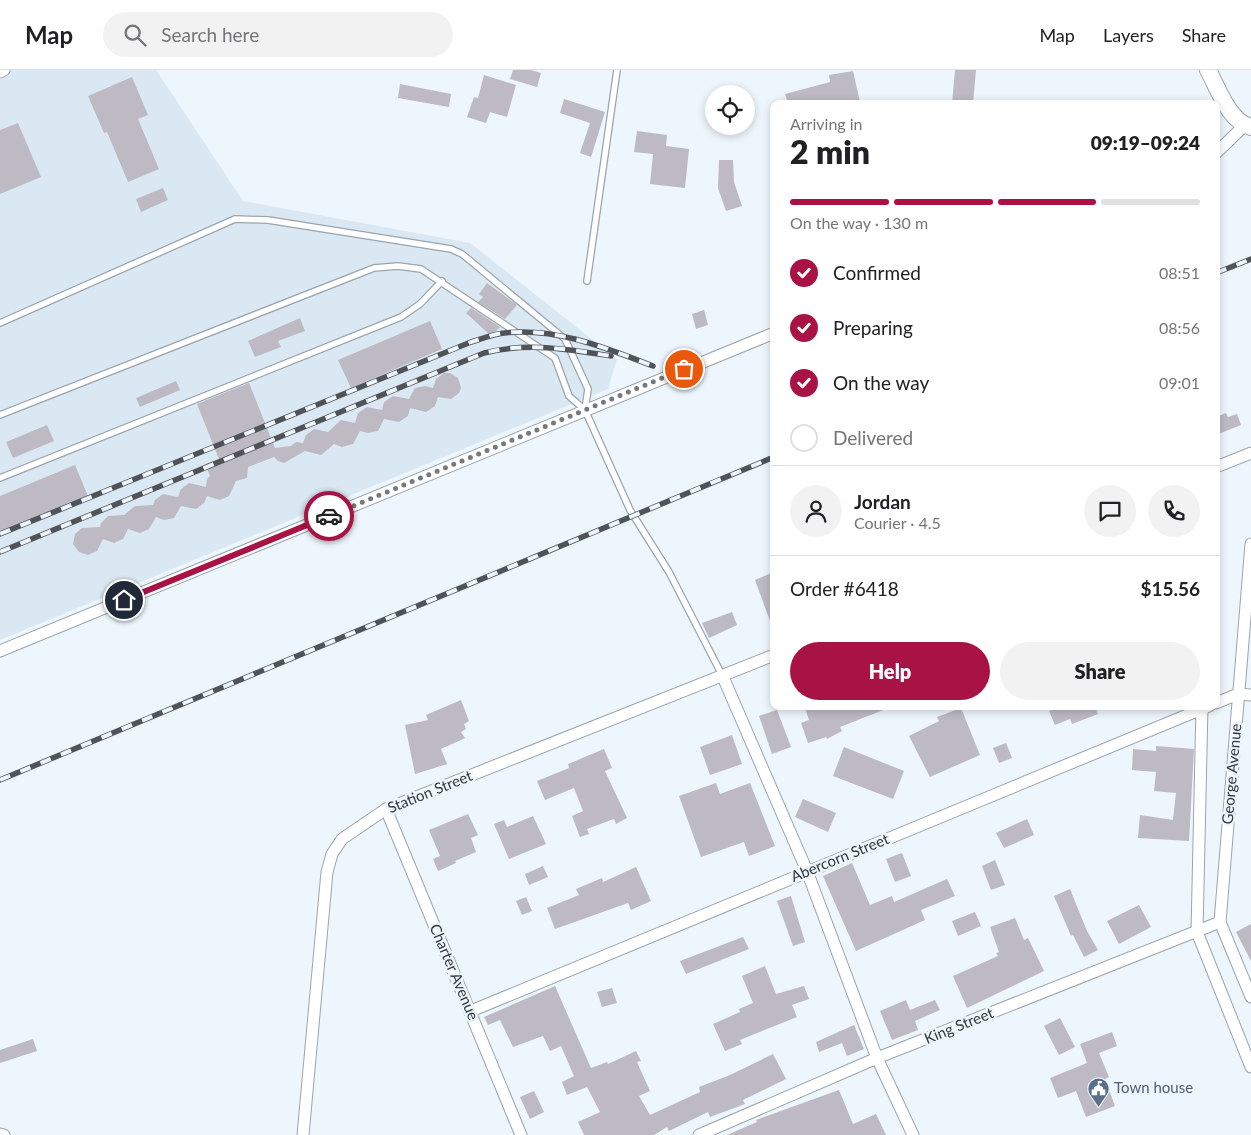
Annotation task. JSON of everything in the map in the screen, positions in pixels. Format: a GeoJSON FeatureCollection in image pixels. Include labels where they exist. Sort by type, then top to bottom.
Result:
{"type":"FeatureCollection","features":[{"type":"Feature","properties":{"kind":"main road"},"geometry":{"type":"LineString","coordinates":[[1208,70],[1236,119],[1248,126]]}},
{"type":"Feature","properties":{"kind":"street"},"geometry":{"type":"LineString","coordinates":[[0,72],[4,70]]}},
{"type":"Feature","properties":{"kind":"street"},"geometry":{"type":"LineString","coordinates":[[1220,150],[1248,126]]}},
{"type":"Feature","properties":{"kind":"street"},"geometry":{"type":"LineString","coordinates":[[0,651],[770,335]]}},
{"type":"Feature","properties":{"kind":"street"},"geometry":{"type":"LineString","coordinates":[[1220,465],[1251,453]]}},
{"type":"Feature","properties":{"kind":"street","name":"George Avenue"},"geometry":{"type":"LineString","coordinates":[[1251,544],[1220,922],[1251,998]]}},
{"type":"Feature","properties":{"kind":"street","name":"Station Street"},"geometry":{"type":"LineString","coordinates":[[303,1135],[327,872],[332,854],[342,839],[386,809],[723,677],[770,657]]}},
{"type":"Feature","properties":{"kind":"street"},"geometry":{"type":"LineString","coordinates":[[723,677],[807,871],[877,1058],[913,1135]]}},
{"type":"Feature","properties":{"kind":"street"},"geometry":{"type":"LineString","coordinates":[[1220,701],[1238,694],[1251,695]]}},
{"type":"Feature","properties":{"kind":"street","name":"Abercorn Street"},"geometry":{"type":"LineString","coordinates":[[471,1012],[1197,710]]}},
{"type":"Feature","properties":{"kind":"street","name":"George Avenue"},"geometry":{"type":"LineString","coordinates":[[1204,710],[1197,932],[1251,1067]]}},
{"type":"Feature","properties":{"kind":"street","name":"Charter Avenue"},"geometry":{"type":"LineString","coordinates":[[386,809],[521,1135]]}},
{"type":"Feature","properties":{"kind":"street","name":"King Street"},"geometry":{"type":"LineString","coordinates":[[699,1135],[877,1058],[1220,922]]}},
{"type":"Feature","properties":{"kind":"street"},"geometry":{"type":"LineString","coordinates":[[0,1134],[4,1135]]}},
{"type":"Feature","properties":{"kind":"lane"},"geometry":{"type":"LineString","coordinates":[[587,281],[617,70]]}},
{"type":"Feature","properties":{"kind":"lane"},"geometry":{"type":"LineString","coordinates":[[0,323],[235,219],[268,220],[451,249],[462,254],[565,339],[588,389],[585,410]]}},
{"type":"Feature","properties":{"kind":"lane"},"geometry":{"type":"LineString","coordinates":[[0,415],[374,268],[398,266],[421,269],[442,281],[555,358],[569,396],[585,410],[630,510],[669,572],[723,677]]}},
{"type":"Feature","properties":{"kind":"lane"},"geometry":{"type":"LineString","coordinates":[[0,478],[401,316],[420,304],[442,281]]}},
{"type":"Feature","properties":{"kind":"shaded area"},"geometry":{"type":"Polygon","coordinates":[[[0,70],[156,70],[243,201],[470,243],[617,359],[608,389],[0,640],[0,70]]]}},
{"type":"Feature","properties":{"kind":"building"},"geometry":{"type":"Polygon","coordinates":[[[513,70],[531,70],[541,73],[537,87],[510,79],[513,70]]]}},
{"type":"Feature","properties":{"kind":"building"},"geometry":{"type":"Polygon","coordinates":[[[955,70],[976,70],[973,100],[952,100],[955,70]]]}},
{"type":"Feature","properties":{"kind":"building"},"geometry":{"type":"Polygon","coordinates":[[[853,71],[860,100],[787,100],[785,94],[830,82],[829,75],[853,71]]]}},
{"type":"Feature","properties":{"kind":"building"},"geometry":{"type":"Polygon","coordinates":[[[484,75],[516,85],[507,117],[490,112],[486,123],[467,117],[474,97],[478,98],[484,75]]]}},
{"type":"Feature","properties":{"kind":"building"},"geometry":{"type":"Polygon","coordinates":[[[132,77],[148,115],[138,119],[159,169],[128,182],[107,132],[104,133],[88,96],[132,77]]]}},
{"type":"Feature","properties":{"kind":"building"},"geometry":{"type":"Polygon","coordinates":[[[400,84],[451,94],[449,107],[398,98],[400,84]]]}},
{"type":"Feature","properties":{"kind":"building"},"geometry":{"type":"Polygon","coordinates":[[[564,99],[605,112],[591,157],[580,153],[590,123],[560,113],[564,99]]]}},
{"type":"Feature","properties":{"kind":"building"},"geometry":{"type":"Polygon","coordinates":[[[18,123],[41,177],[0,194],[0,130],[18,123]]]}},
{"type":"Feature","properties":{"kind":"building"},"geometry":{"type":"Polygon","coordinates":[[[637,131],[667,135],[666,146],[689,149],[685,188],[650,184],[653,154],[634,152],[637,131]]]}},
{"type":"Feature","properties":{"kind":"building"},"geometry":{"type":"Polygon","coordinates":[[[719,160],[733,160],[734,182],[742,206],[726,211],[718,188],[719,160]]]}},
{"type":"Feature","properties":{"kind":"building"},"geometry":{"type":"Polygon","coordinates":[[[163,188],[168,200],[141,212],[136,199],[163,188]]]}},
{"type":"Feature","properties":{"kind":"building"},"geometry":{"type":"Polygon","coordinates":[[[487,283],[517,305],[505,319],[478,302],[483,297],[479,294],[487,283]]]}},
{"type":"Feature","properties":{"kind":"building"},"geometry":{"type":"Polygon","coordinates":[[[471,308],[500,327],[491,336],[466,313],[471,308]]]}},
{"type":"Feature","properties":{"kind":"building"},"geometry":{"type":"Polygon","coordinates":[[[704,310],[708,325],[696,329],[692,314],[704,310]]]}},
{"type":"Feature","properties":{"kind":"building"},"geometry":{"type":"Polygon","coordinates":[[[300,318],[305,331],[278,341],[281,347],[255,357],[248,341],[300,318]]]}},
{"type":"Feature","properties":{"kind":"building"},"geometry":{"type":"Polygon","coordinates":[[[430,321],[442,349],[351,388],[338,360],[430,321]]]}},
{"type":"Feature","properties":{"kind":"building"},"geometry":{"type":"Polygon","coordinates":[[[444,373],[450,373],[458,378],[461,388],[459,393],[451,399],[438,397],[435,406],[426,412],[410,408],[408,416],[399,422],[384,419],[378,431],[368,433],[360,431],[353,444],[342,447],[334,444],[321,455],[305,451],[284,463],[274,457],[248,467],[247,478],[236,481],[229,496],[220,500],[207,496],[204,503],[196,509],[181,506],[174,518],[164,520],[156,517],[149,529],[140,533],[128,529],[123,539],[114,543],[103,539],[97,551],[88,555],[79,552],[73,544],[75,534],[82,528],[100,527],[101,523],[108,516],[124,515],[135,506],[153,505],[155,500],[163,494],[178,497],[181,489],[189,483],[206,487],[207,479],[210,476],[205,464],[219,459],[197,404],[249,383],[275,448],[291,446],[296,442],[303,443],[306,435],[314,429],[328,432],[341,420],[355,423],[358,413],[367,407],[382,410],[384,402],[393,396],[409,399],[415,388],[425,386],[433,388],[436,379],[444,373]]]}},
{"type":"Feature","properties":{"kind":"building"},"geometry":{"type":"Polygon","coordinates":[[[176,381],[180,390],[140,407],[136,398],[176,381]]]}},
{"type":"Feature","properties":{"kind":"building"},"geometry":{"type":"Polygon","coordinates":[[[1226,413],[1228,417],[1237,414],[1241,425],[1220,433],[1220,415],[1226,413]]]}},
{"type":"Feature","properties":{"kind":"building"},"geometry":{"type":"Polygon","coordinates":[[[47,425],[54,441],[13,458],[6,442],[47,425]]]}},
{"type":"Feature","properties":{"kind":"building"},"geometry":{"type":"Polygon","coordinates":[[[75,465],[88,496],[0,532],[0,496],[75,465]]]}},
{"type":"Feature","properties":{"kind":"building"},"geometry":{"type":"Polygon","coordinates":[[[770,574],[770,621],[755,580],[770,574]]]}},
{"type":"Feature","properties":{"kind":"building"},"geometry":{"type":"Polygon","coordinates":[[[732,612],[737,625],[709,638],[702,623],[732,612]]]}},
{"type":"Feature","properties":{"kind":"building"},"geometry":{"type":"Polygon","coordinates":[[[461,700],[469,721],[464,724],[466,729],[461,732],[465,738],[441,749],[447,764],[415,774],[405,725],[428,720],[426,715],[461,700]]]}},
{"type":"Feature","properties":{"kind":"building"},"geometry":{"type":"Polygon","coordinates":[[[777,710],[791,747],[772,754],[759,716],[777,710]]]}},
{"type":"Feature","properties":{"kind":"building"},"geometry":{"type":"Polygon","coordinates":[[[806,710],[883,710],[840,727],[842,731],[827,739],[826,737],[808,743],[801,723],[809,720],[806,710]]]}},
{"type":"Feature","properties":{"kind":"building"},"geometry":{"type":"Polygon","coordinates":[[[956,710],[962,710],[980,755],[930,777],[909,736],[939,721],[937,717],[956,710]]]}},
{"type":"Feature","properties":{"kind":"building"},"geometry":{"type":"Polygon","coordinates":[[[1096,710],[1098,714],[1072,724],[1070,719],[1055,725],[1049,711],[1096,710]]]}},
{"type":"Feature","properties":{"kind":"building"},"geometry":{"type":"Polygon","coordinates":[[[732,735],[742,764],[710,775],[700,747],[732,735]]]}},
{"type":"Feature","properties":{"kind":"building"},"geometry":{"type":"Polygon","coordinates":[[[1006,743],[1012,758],[999,763],[993,748],[1006,743]]]}},
{"type":"Feature","properties":{"kind":"building"},"geometry":{"type":"Polygon","coordinates":[[[1156,746],[1194,749],[1189,841],[1138,838],[1140,815],[1173,820],[1176,793],[1154,791],[1156,772],[1132,770],[1133,749],[1156,751],[1156,746]]]}},
{"type":"Feature","properties":{"kind":"building"},"geometry":{"type":"Polygon","coordinates":[[[844,747],[904,771],[893,799],[833,776],[844,747]]]}},
{"type":"Feature","properties":{"kind":"building"},"geometry":{"type":"Polygon","coordinates":[[[604,749],[612,768],[605,771],[627,818],[616,824],[614,819],[587,829],[589,834],[580,837],[572,816],[583,811],[574,788],[545,800],[537,781],[569,768],[568,764],[604,749]]]}},
{"type":"Feature","properties":{"kind":"building"},"geometry":{"type":"Polygon","coordinates":[[[716,783],[720,794],[750,783],[775,846],[749,856],[744,842],[701,857],[679,796],[716,783]]]}},
{"type":"Feature","properties":{"kind":"building"},"geometry":{"type":"Polygon","coordinates":[[[803,799],[836,813],[828,832],[795,817],[803,799]]]}},
{"type":"Feature","properties":{"kind":"building"},"geometry":{"type":"Polygon","coordinates":[[[468,814],[478,835],[471,838],[476,852],[438,871],[433,859],[440,856],[429,830],[468,814]]]}},
{"type":"Feature","properties":{"kind":"building"},"geometry":{"type":"Polygon","coordinates":[[[533,816],[546,844],[509,859],[494,824],[504,820],[507,827],[533,816]]]}},
{"type":"Feature","properties":{"kind":"building"},"geometry":{"type":"Polygon","coordinates":[[[1027,819],[1034,835],[1004,848],[996,833],[1027,819]]]}},
{"type":"Feature","properties":{"kind":"building"},"geometry":{"type":"Polygon","coordinates":[[[902,853],[911,876],[895,882],[886,859],[902,853]]]}},
{"type":"Feature","properties":{"kind":"building"},"geometry":{"type":"Polygon","coordinates":[[[995,860],[1005,885],[991,890],[982,866],[995,860]]]}},
{"type":"Feature","properties":{"kind":"building"},"geometry":{"type":"Polygon","coordinates":[[[852,863],[870,905],[892,896],[894,902],[947,879],[955,896],[921,910],[925,920],[856,951],[823,876],[852,863]]]}},
{"type":"Feature","properties":{"kind":"building"},"geometry":{"type":"Polygon","coordinates":[[[543,866],[548,877],[529,885],[525,874],[543,866]]]}},
{"type":"Feature","properties":{"kind":"building"},"geometry":{"type":"Polygon","coordinates":[[[636,867],[651,901],[631,910],[628,903],[555,929],[547,908],[579,895],[576,889],[602,878],[603,882],[636,867]]]}},
{"type":"Feature","properties":{"kind":"building"},"geometry":{"type":"Polygon","coordinates":[[[1070,889],[1087,931],[1098,950],[1084,957],[1073,935],[1071,936],[1054,896],[1070,889]]]}},
{"type":"Feature","properties":{"kind":"building"},"geometry":{"type":"Polygon","coordinates":[[[791,896],[805,942],[793,946],[777,901],[791,896]]]}},
{"type":"Feature","properties":{"kind":"building"},"geometry":{"type":"Polygon","coordinates":[[[526,897],[532,911],[522,915],[516,901],[526,897]]]}},
{"type":"Feature","properties":{"kind":"building"},"geometry":{"type":"Polygon","coordinates":[[[1139,905],[1151,927],[1119,944],[1107,921],[1139,905]]]}},
{"type":"Feature","properties":{"kind":"building"},"geometry":{"type":"Polygon","coordinates":[[[975,912],[981,926],[958,936],[952,921],[975,912]]]}},
{"type":"Feature","properties":{"kind":"building"},"geometry":{"type":"Polygon","coordinates":[[[1015,918],[1024,940],[1028,938],[1044,971],[967,1008],[953,976],[998,956],[996,953],[999,952],[990,927],[1015,918]]]}},
{"type":"Feature","properties":{"kind":"building"},"geometry":{"type":"Polygon","coordinates":[[[1251,924],[1251,961],[1236,932],[1251,924]]]}},
{"type":"Feature","properties":{"kind":"building"},"geometry":{"type":"Polygon","coordinates":[[[743,937],[749,949],[686,974],[680,961],[743,937]]]}},
{"type":"Feature","properties":{"kind":"building"},"geometry":{"type":"Polygon","coordinates":[[[765,966],[776,994],[804,986],[809,999],[792,1005],[797,1017],[740,1040],[742,1044],[725,1051],[713,1024],[740,1012],[739,1009],[753,1003],[742,976],[765,966]]]}},
{"type":"Feature","properties":{"kind":"building"},"geometry":{"type":"Polygon","coordinates":[[[555,986],[591,1068],[607,1062],[608,1064],[636,1051],[641,1061],[637,1062],[650,1091],[639,1096],[650,1115],[700,1092],[699,1087],[730,1075],[773,1054],[786,1079],[743,1100],[745,1104],[710,1117],[708,1112],[669,1131],[667,1127],[654,1135],[584,1135],[578,1122],[600,1112],[587,1087],[567,1095],[562,1082],[574,1076],[561,1046],[550,1051],[543,1036],[513,1047],[500,1020],[488,1025],[484,1017],[555,986]]]}},
{"type":"Feature","properties":{"kind":"building"},"geometry":{"type":"Polygon","coordinates":[[[612,988],[617,1003],[602,1007],[597,992],[612,988]]]}},
{"type":"Feature","properties":{"kind":"building"},"geometry":{"type":"Polygon","coordinates":[[[906,1000],[910,1010],[935,1000],[940,1010],[915,1021],[918,1030],[892,1040],[880,1011],[906,1000]]]}},
{"type":"Feature","properties":{"kind":"building"},"geometry":{"type":"Polygon","coordinates":[[[1060,1018],[1075,1047],[1059,1055],[1044,1026],[1060,1018]]]}},
{"type":"Feature","properties":{"kind":"building"},"geometry":{"type":"Polygon","coordinates":[[[854,1025],[864,1049],[847,1056],[842,1043],[819,1052],[816,1042],[854,1025]]]}},
{"type":"Feature","properties":{"kind":"building"},"geometry":{"type":"Polygon","coordinates":[[[1112,1032],[1117,1046],[1099,1053],[1109,1077],[1105,1079],[1115,1106],[1086,1117],[1076,1091],[1058,1098],[1050,1078],[1087,1063],[1080,1044],[1112,1032]]]}},
{"type":"Feature","properties":{"kind":"building"},"geometry":{"type":"Polygon","coordinates":[[[33,1039],[37,1051],[0,1063],[0,1050],[33,1039]]]}},
{"type":"Feature","properties":{"kind":"building"},"geometry":{"type":"Polygon","coordinates":[[[839,1090],[853,1124],[876,1114],[886,1135],[727,1135],[757,1122],[756,1120],[839,1090]]]}},
{"type":"Feature","properties":{"kind":"building"},"geometry":{"type":"Polygon","coordinates":[[[534,1091],[544,1112],[530,1119],[520,1097],[534,1091]]]}},
{"type":"Feature","properties":{"kind":"railway"},"geometry":{"type":"LineString","coordinates":[[1220,271],[1251,259]]}},
{"type":"Feature","properties":{"kind":"railway"},"geometry":{"type":"LineString","coordinates":[[0,534],[491,335],[523,332],[562,336],[599,346],[653,366]]}},
{"type":"Feature","properties":{"kind":"railway"},"geometry":{"type":"LineString","coordinates":[[0,552],[484,353],[532,347],[563,349],[611,356]]}},
{"type":"Feature","properties":{"kind":"railway"},"geometry":{"type":"LineString","coordinates":[[0,780],[770,459]]}},
{"type":"Feature","properties":{"kind":"way so far"},"geometry":{"type":"LineString","coordinates":[[329,516],[684,369]]}},
{"type":"Feature","properties":{"kind":"place","name":"Town house"},"geometry":{"type":"Point","coordinates":[1098,1107]}},
{"type":"Feature","properties":{"kind":"route"},"geometry":{"type":"LineString","coordinates":[[124,600],[329,516]]}}]}
